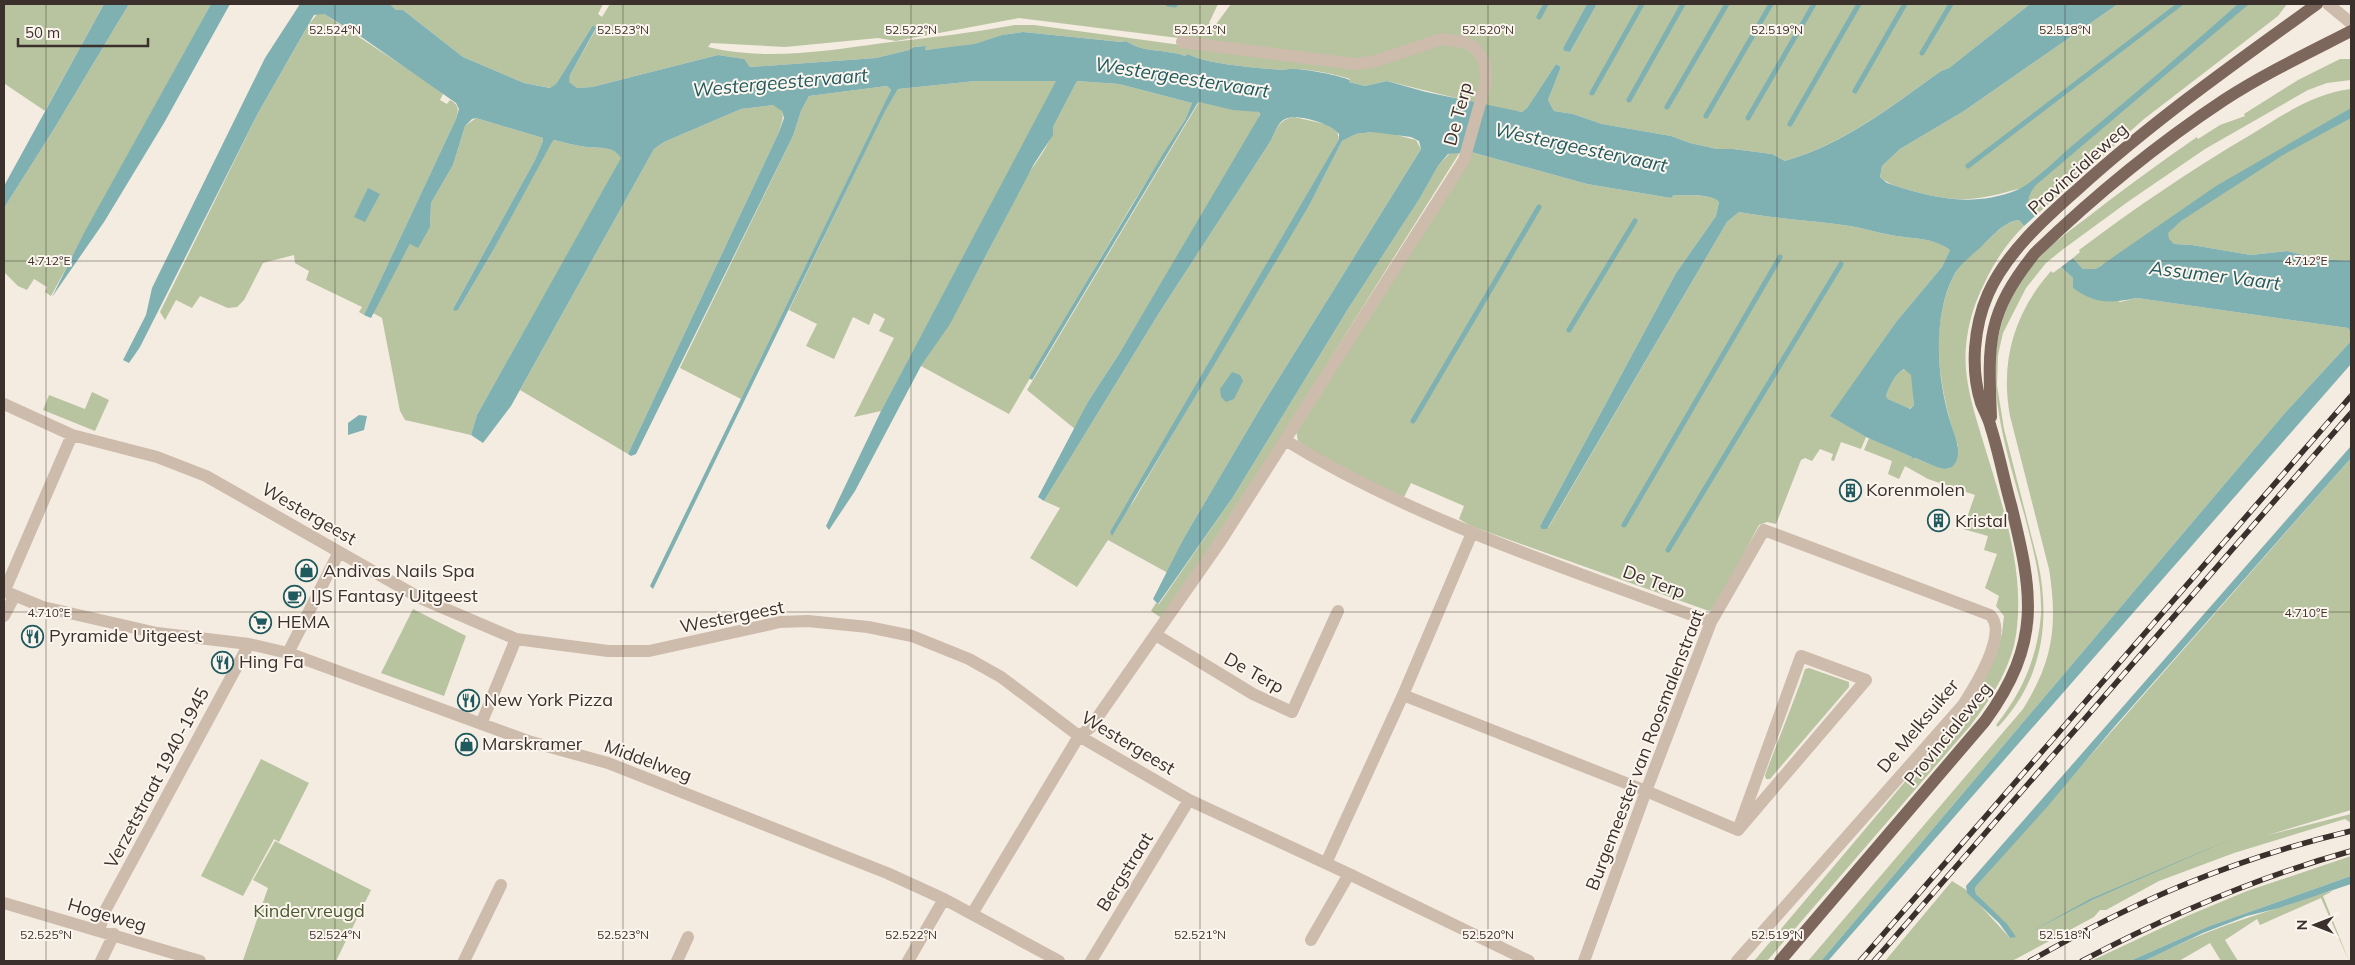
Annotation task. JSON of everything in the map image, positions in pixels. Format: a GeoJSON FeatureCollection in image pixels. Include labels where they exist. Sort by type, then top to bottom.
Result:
{"type":"FeatureCollection","features":[{"type":"Feature","properties":{"kind":"main road","name":"Provincialeweg"},"geometry":{"type":"LineString","coordinates":[[1780,961],[1985,721],[2014,675],[2028,622],[2028,585],[2020,541],[1991,427],[1981,402],[1975,369],[1982,309],[1989,291],[2006,265],[2051,213],[2114,156],[2209,81],[2317,4]]}},
{"type":"Feature","properties":{"kind":"main road","name":"Provincialeweg"},"geometry":{"type":"LineString","coordinates":[[1991,427],[1988,365],[1990,342],[1996,315],[2022,269],[2035,253],[2064,225],[2127,171],[2220,103],[2351,31]]}},
{"type":"Feature","properties":{"kind":"street"},"geometry":{"type":"LineString","coordinates":[[2328,4],[2351,23]]}},
{"type":"Feature","properties":{"kind":"street","name":"De Terp"},"geometry":{"type":"LineString","coordinates":[[972,914],[1079,736],[1090,728],[1220,542],[1464,160],[1485,86],[1484,61],[1474,47],[1454,40],[1442,39],[1376,60],[1355,64],[1182,42]]}},
{"type":"Feature","properties":{"kind":"street","name":"Westergeest"},"geometry":{"type":"LineString","coordinates":[[4,404],[72,435],[157,457],[206,476],[420,598],[516,639],[608,651],[649,651],[780,622],[808,621],[868,627],[912,636],[969,659],[1001,677],[1079,736],[1189,800],[1326,863],[1529,961]]}},
{"type":"Feature","properties":{"kind":"street"},"geometry":{"type":"LineString","coordinates":[[4,616],[7,593],[72,435]]}},
{"type":"Feature","properties":{"kind":"street","name":"De Terp"},"geometry":{"type":"LineString","coordinates":[[1285,440],[1336,471],[1472,533],[1711,622]]}},
{"type":"Feature","properties":{"kind":"street","name":"De Melksuiker"},"geometry":{"type":"LineString","coordinates":[[1737,961],[1962,705],[1975,687],[1990,656],[1997,628],[1995,619],[1990,615],[1764,530]]}},
{"type":"Feature","properties":{"kind":"street","name":"Burgemeester van Roosmalenstraat"},"geometry":{"type":"LineString","coordinates":[[1584,961],[1646,791],[1711,622],[1764,530]]}},
{"type":"Feature","properties":{"kind":"street"},"geometry":{"type":"LineString","coordinates":[[1326,863],[1403,695],[1472,533]]}},
{"type":"Feature","properties":{"kind":"street"},"geometry":{"type":"LineString","coordinates":[[288,653],[340,552]]}},
{"type":"Feature","properties":{"kind":"street","name":"Middelweg"},"geometry":{"type":"LineString","coordinates":[[7,593],[43,607],[157,633],[249,644],[288,653],[528,741],[608,763],[887,872],[944,898],[1059,961]]}},
{"type":"Feature","properties":{"kind":"street","name":"De Terp"},"geometry":{"type":"LineString","coordinates":[[1156,635],[1253,694],[1292,712],[1338,611]]}},
{"type":"Feature","properties":{"kind":"street"},"geometry":{"type":"LineString","coordinates":[[481,724],[516,639]]}},
{"type":"Feature","properties":{"kind":"street","name":"Verzetstraat 1940-1945"},"geometry":{"type":"LineString","coordinates":[[99,930],[106,909],[249,644]]}},
{"type":"Feature","properties":{"kind":"street"},"geometry":{"type":"LineString","coordinates":[[1801,656],[1866,680],[1750,815],[1738,830],[1801,656]]}},
{"type":"Feature","properties":{"kind":"street"},"geometry":{"type":"LineString","coordinates":[[1403,695],[1646,791],[1738,830]]}},
{"type":"Feature","properties":{"kind":"street","name":"Bergstraat"},"geometry":{"type":"LineString","coordinates":[[1090,961],[1189,800]]}},
{"type":"Feature","properties":{"kind":"street"},"geometry":{"type":"LineString","coordinates":[[1311,940],[1349,874]]}},
{"type":"Feature","properties":{"kind":"street"},"geometry":{"type":"LineString","coordinates":[[464,961],[501,885]]}},
{"type":"Feature","properties":{"kind":"street"},"geometry":{"type":"LineString","coordinates":[[908,961],[944,898]]}},
{"type":"Feature","properties":{"kind":"street","name":"Hogeweg"},"geometry":{"type":"LineString","coordinates":[[4,903],[200,961]]}},
{"type":"Feature","properties":{"kind":"street"},"geometry":{"type":"LineString","coordinates":[[101,961],[114,934]]}},
{"type":"Feature","properties":{"kind":"street"},"geometry":{"type":"LineString","coordinates":[[677,961],[688,937]]}},
{"type":"Feature","properties":{"kind":"green space"},"geometry":{"type":"Polygon","coordinates":[[[4,4],[104,4],[45,111],[5,84],[4,86],[4,4]]]}},
{"type":"Feature","properties":{"kind":"green space"},"geometry":{"type":"Polygon","coordinates":[[[129,4],[211,4],[51,296],[45,292],[47,287],[34,279],[27,290],[18,286],[4,272],[4,208],[129,4]]]}},
{"type":"Feature","properties":{"kind":"green space"},"geometry":{"type":"Polygon","coordinates":[[[390,4],[603,4],[598,14],[602,17],[610,4],[1218,4],[1209,23],[1214,27],[1231,4],[1587,4],[1563,48],[1564,51],[1570,52],[1597,4],[2030,4],[1949,68],[1941,71],[1866,123],[1827,145],[1785,161],[1772,154],[1717,149],[1690,143],[1671,136],[1602,124],[1573,114],[1554,111],[1548,100],[1561,67],[1556,64],[1527,108],[1522,112],[1485,106],[1490,83],[1487,61],[1479,48],[1468,40],[1456,36],[1443,35],[1416,42],[1379,56],[1366,59],[1349,59],[1019,18],[896,41],[878,38],[785,47],[711,43],[708,47],[751,53],[796,53],[840,49],[1015,25],[1034,25],[1348,68],[1374,65],[1432,46],[1445,44],[1457,45],[1468,49],[1480,64],[1482,81],[1476,103],[1387,81],[1365,86],[1349,82],[1350,79],[1326,73],[1248,67],[1208,61],[1188,54],[1185,56],[1147,49],[1126,41],[1023,32],[1002,35],[975,45],[924,50],[926,46],[914,47],[876,58],[750,67],[743,59],[718,55],[592,87],[577,88],[568,82],[570,75],[596,29],[593,25],[556,84],[551,88],[524,83],[463,57],[403,10],[396,10],[390,4]]]}},
{"type":"Feature","properties":{"kind":"green space"},"geometry":{"type":"Polygon","coordinates":[[[2118,4],[2287,4],[2278,16],[2144,119],[2035,216],[2018,189],[1978,198],[1944,198],[1902,188],[1888,183],[1880,177],[1882,166],[1900,149],[1964,111],[2118,4]]]}},
{"type":"Feature","properties":{"kind":"green space"},"geometry":{"type":"Polygon","coordinates":[[[318,13],[324,14],[432,85],[443,94],[440,100],[447,104],[450,100],[458,108],[456,119],[364,315],[359,312],[362,307],[306,280],[309,271],[295,263],[294,255],[263,263],[244,300],[237,307],[228,308],[200,296],[192,308],[176,300],[165,320],[160,312],[258,113],[309,24],[318,13]]]}},
{"type":"Feature","properties":{"kind":"green space"},"geometry":{"type":"Polygon","coordinates":[[[2340,59],[2351,59],[2351,80],[2327,83],[2308,90],[2205,149],[2062,250],[2046,263],[2026,288],[2003,333],[1998,355],[1997,385],[2004,429],[2038,562],[2042,584],[2043,628],[2039,650],[2025,690],[2013,709],[1998,727],[1996,725],[2014,700],[2027,673],[2036,645],[2041,614],[2037,567],[2008,456],[1996,392],[1996,360],[2000,329],[2011,298],[2030,268],[2049,248],[2140,178],[2197,137],[2198,139],[2220,125],[2245,116],[2244,114],[2298,80],[2340,59]]]}},
{"type":"Feature","properties":{"kind":"green space"},"geometry":{"type":"Polygon","coordinates":[[[976,81],[1057,81],[881,411],[854,417],[894,338],[879,331],[885,319],[874,313],[869,325],[853,317],[834,359],[806,346],[817,324],[789,310],[885,110],[898,89],[976,81]]]}},
{"type":"Feature","properties":{"kind":"green space"},"geometry":{"type":"Polygon","coordinates":[[[1077,81],[1119,84],[1192,103],[1185,120],[1130,208],[1009,414],[921,366],[950,321],[1025,180],[1046,148],[1053,127],[1077,81]]]}},
{"type":"Feature","properties":{"kind":"green space"},"geometry":{"type":"Polygon","coordinates":[[[887,86],[891,90],[885,103],[741,399],[680,368],[793,136],[801,111],[809,96],[887,86]]]}},
{"type":"Feature","properties":{"kind":"green space"},"geometry":{"type":"Polygon","coordinates":[[[2351,89],[2351,261],[2320,259],[2287,251],[2251,255],[2192,245],[2173,244],[2101,265],[2096,270],[2083,269],[2073,258],[2080,252],[2079,250],[2143,204],[2275,120],[2299,106],[2324,95],[2351,89]]]}},
{"type":"Feature","properties":{"kind":"green space"},"geometry":{"type":"Polygon","coordinates":[[[1199,102],[1259,112],[1260,118],[1119,354],[1089,400],[1075,429],[1027,390],[1199,102]]]}},
{"type":"Feature","properties":{"kind":"green space"},"geometry":{"type":"Polygon","coordinates":[[[773,105],[781,109],[783,116],[779,132],[628,454],[520,390],[654,149],[664,142],[741,109],[773,105]]]}},
{"type":"Feature","properties":{"kind":"green space"},"geometry":{"type":"Polygon","coordinates":[[[1294,117],[1325,124],[1337,131],[1339,139],[1110,534],[1135,499],[1248,305],[1310,204],[1342,141],[1356,134],[1385,132],[1416,140],[1421,149],[1261,407],[1185,536],[1168,573],[1108,540],[1077,587],[1030,558],[1060,508],[1044,501],[1159,313],[1270,142],[1276,129],[1285,120],[1294,117]]]}},
{"type":"Feature","properties":{"kind":"green space"},"geometry":{"type":"Polygon","coordinates":[[[476,118],[543,138],[543,141],[535,160],[453,309],[458,310],[494,249],[551,142],[554,140],[586,147],[610,149],[622,158],[477,415],[471,435],[405,420],[400,411],[382,318],[373,313],[410,244],[430,227],[431,203],[453,165],[465,126],[476,118]]]}},
{"type":"Feature","properties":{"kind":"green space"},"geometry":{"type":"Polygon","coordinates":[[[1460,152],[1278,442],[1163,619],[1151,611],[1156,603],[1159,604],[1233,497],[1348,309],[1420,198],[1438,166],[1449,154],[1460,152]]]}},
{"type":"Feature","properties":{"kind":"green space"},"geometry":{"type":"Polygon","coordinates":[[[1471,152],[1587,184],[1671,198],[1674,195],[1704,196],[1719,202],[1716,216],[1676,273],[1540,526],[1548,528],[1727,222],[1739,212],[1855,227],[1930,241],[1950,250],[1942,267],[1896,322],[1831,416],[1866,437],[1861,449],[1841,442],[1834,461],[1831,460],[1833,454],[1820,449],[1812,461],[1805,458],[1801,460],[1776,524],[1767,522],[1759,525],[1715,608],[1709,611],[1471,526],[1459,519],[1464,506],[1411,483],[1404,497],[1339,468],[1298,441],[1296,430],[1471,152]]]}},
{"type":"Feature","properties":{"kind":"green space"},"geometry":{"type":"Polygon","coordinates":[[[2019,220],[2024,226],[1997,260],[1977,299],[1968,330],[1965,358],[1972,404],[2003,507],[2014,555],[2018,603],[2017,627],[2012,653],[2001,679],[1971,725],[1767,961],[1754,961],[1962,714],[1996,655],[2004,616],[1996,606],[1999,596],[1985,588],[1997,554],[1984,550],[1988,536],[1963,529],[1975,495],[1928,479],[1905,466],[1899,479],[1888,474],[1892,461],[1864,450],[1869,438],[1912,457],[1911,459],[1914,458],[1944,469],[1958,446],[1946,405],[1939,362],[1941,318],[1945,297],[1953,277],[1963,263],[2000,229],[2009,223],[2019,220]]]}},
{"type":"Feature","properties":{"kind":"green space"},"geometry":{"type":"Polygon","coordinates":[[[2061,267],[2073,278],[2120,302],[2137,298],[2348,328],[2351,333],[2351,341],[2284,414],[1821,961],[1808,961],[2023,709],[2041,675],[2051,642],[2053,625],[2052,589],[2049,569],[2010,416],[2007,376],[2009,357],[2019,321],[2038,287],[2051,271],[2053,273],[2061,267]]]}},
{"type":"Feature","properties":{"kind":"green space"},"geometry":{"type":"Polygon","coordinates":[[[1905,369],[1912,375],[1914,405],[1909,409],[1888,399],[1886,396],[1895,377],[1905,369]]]}},
{"type":"Feature","properties":{"kind":"green space"},"geometry":{"type":"Polygon","coordinates":[[[92,392],[109,400],[95,431],[43,410],[49,395],[85,409],[92,392]]]}},
{"type":"Feature","properties":{"kind":"green space"},"geometry":{"type":"Polygon","coordinates":[[[2351,458],[2351,810],[2268,835],[2351,814],[2351,823],[2345,819],[2234,853],[2159,881],[2106,910],[2100,910],[2094,917],[2012,961],[1885,961],[1952,881],[1965,889],[2010,938],[2015,936],[1976,894],[1975,888],[2351,458]]]}},
{"type":"Feature","properties":{"kind":"green space"},"geometry":{"type":"Polygon","coordinates":[[[413,609],[466,636],[444,696],[381,673],[413,609]]]}},
{"type":"Feature","properties":{"kind":"green space"},"geometry":{"type":"Polygon","coordinates":[[[1809,668],[1849,682],[1849,687],[1770,779],[1766,779],[1765,775],[1805,669],[1809,668]]]}},
{"type":"Feature","properties":{"kind":"green space"},"geometry":{"type":"Polygon","coordinates":[[[261,759],[309,783],[279,842],[274,839],[243,896],[201,876],[261,759]]]}},
{"type":"Feature","properties":{"kind":"green space","name":"Kindervreugd"},"geometry":{"type":"Polygon","coordinates":[[[275,841],[371,890],[336,961],[243,960],[268,888],[253,880],[275,841]]]}},
{"type":"Feature","properties":{"kind":"green space"},"geometry":{"type":"Polygon","coordinates":[[[2351,856],[2351,876],[2207,927],[2130,961],[2091,961],[2187,916],[2247,891],[2351,856]]]}},
{"type":"Feature","properties":{"kind":"green space"},"geometry":{"type":"Polygon","coordinates":[[[2333,891],[2323,896],[2349,961],[2321,898],[2260,925],[2257,919],[2225,940],[2238,961],[2221,961],[2210,943],[2179,961],[2167,961],[2166,959],[2165,961],[2144,961],[2226,925],[2312,896],[2333,891]]]}},
{"type":"Feature","properties":{"kind":"water"},"geometry":{"type":"Polygon","coordinates":[[[104,4],[129,4],[4,208],[4,186],[104,4]]]}},
{"type":"Feature","properties":{"kind":"water"},"geometry":{"type":"Polygon","coordinates":[[[211,4],[230,4],[164,123],[104,222],[52,297],[84,233],[211,4]]]}},
{"type":"Feature","properties":{"kind":"water","name":"Westergeestervaart"},"geometry":{"type":"Polygon","coordinates":[[[300,4],[390,4],[396,10],[403,10],[463,57],[524,83],[550,88],[556,84],[593,25],[596,28],[570,75],[569,82],[577,88],[592,87],[718,55],[744,59],[750,67],[876,58],[914,47],[926,46],[925,50],[975,44],[1002,35],[1023,32],[1126,41],[1147,49],[1185,56],[1188,54],[1208,61],[1262,68],[1298,69],[1317,72],[1344,78],[1350,80],[1349,82],[1365,86],[1387,81],[1426,92],[1522,112],[1527,108],[1556,64],[1561,67],[1548,100],[1554,111],[1573,114],[1602,124],[1671,136],[1690,143],[1717,149],[1772,154],[1785,161],[1827,145],[1867,123],[1941,71],[1949,68],[2030,4],[2118,4],[1964,111],[1900,149],[1882,166],[1880,177],[1887,183],[1936,197],[1968,200],[1984,199],[2023,187],[2238,4],[2249,4],[2036,185],[2028,200],[2035,216],[2024,226],[2019,220],[2003,226],[1966,260],[1955,273],[1946,294],[1939,330],[1942,388],[1958,446],[1956,462],[1952,467],[1944,469],[1915,458],[1911,459],[1912,457],[1866,437],[1830,416],[1896,322],[1942,267],[1950,250],[1929,241],[1855,227],[1739,212],[1727,222],[1547,529],[1542,529],[1540,526],[1676,273],[1716,216],[1719,202],[1704,196],[1674,195],[1671,198],[1587,184],[1471,152],[1448,154],[1438,166],[1420,198],[1348,309],[1233,497],[1158,604],[1153,599],[1185,536],[1261,407],[1421,149],[1419,141],[1411,137],[1372,132],[1356,134],[1342,141],[1310,204],[1112,536],[1110,532],[1339,139],[1339,134],[1322,123],[1306,118],[1290,118],[1280,123],[1270,142],[1159,313],[1044,501],[1038,497],[1089,400],[1119,354],[1260,115],[1259,112],[1233,110],[1199,102],[1197,104],[1032,380],[1029,378],[1185,120],[1192,103],[1119,84],[1077,81],[1053,127],[1053,135],[1034,164],[950,324],[921,366],[855,491],[829,530],[826,526],[881,411],[1056,81],[976,81],[898,89],[885,111],[653,589],[650,586],[891,90],[887,86],[809,96],[801,111],[793,136],[636,454],[631,456],[628,454],[779,132],[784,118],[782,111],[773,105],[741,109],[664,142],[654,149],[511,406],[483,443],[471,435],[477,415],[621,158],[610,149],[586,147],[554,140],[494,249],[458,310],[455,311],[453,309],[535,160],[543,141],[543,138],[476,118],[472,119],[465,126],[453,165],[431,203],[430,227],[418,248],[410,244],[371,318],[364,315],[459,109],[456,103],[360,36],[324,14],[314,15],[258,113],[140,347],[129,363],[123,360],[146,315],[152,288],[265,58],[300,4]],[[1904,369],[1901,371],[1893,381],[1886,396],[1888,399],[1910,409],[1914,405],[1911,375],[1904,369]]]}},
{"type":"Feature","properties":{"kind":"water"},"geometry":{"type":"Polygon","coordinates":[[[1587,4],[1597,4],[1570,52],[1564,51],[1563,48],[1587,4]]]}},
{"type":"Feature","properties":{"kind":"water","name":"Assumer Vaart"},"geometry":{"type":"Polygon","coordinates":[[[2351,108],[2351,118],[2283,155],[2181,221],[2168,233],[2169,239],[2174,244],[2192,245],[2251,255],[2287,251],[2320,259],[2351,261],[2351,333],[2348,328],[2137,298],[2111,302],[2097,300],[2073,288],[2073,278],[2061,267],[2073,258],[2083,269],[2096,269],[2216,186],[2351,108]]]}},
{"type":"Feature","properties":{"kind":"water"},"geometry":{"type":"Polygon","coordinates":[[[368,188],[380,194],[365,222],[354,217],[368,188]]]}},
{"type":"Feature","properties":{"kind":"water"},"geometry":{"type":"Polygon","coordinates":[[[2351,341],[2351,364],[1828,961],[1821,961],[2284,414],[2351,341]]]}},
{"type":"Feature","properties":{"kind":"water"},"geometry":{"type":"Polygon","coordinates":[[[1232,372],[1240,375],[1243,381],[1234,399],[1226,402],[1221,397],[1220,389],[1232,372]]]}},
{"type":"Feature","properties":{"kind":"water"},"geometry":{"type":"Polygon","coordinates":[[[359,415],[367,416],[364,430],[348,435],[348,423],[359,415]]]}},
{"type":"Feature","properties":{"kind":"water"},"geometry":{"type":"Polygon","coordinates":[[[2351,446],[2351,458],[1975,888],[1976,894],[2007,924],[2016,937],[2010,938],[1999,923],[1967,893],[1966,886],[2351,446]]]}},
{"type":"Feature","properties":{"kind":"water"},"geometry":{"type":"Polygon","coordinates":[[[2238,836],[2094,899],[2032,931],[2090,899],[2238,836]]]}},
{"type":"Feature","properties":{"kind":"water"},"geometry":{"type":"Polygon","coordinates":[[[2351,876],[2351,884],[2279,908],[2247,916],[2203,933],[2144,961],[2130,961],[2207,927],[2351,876]]]}},
{"type":"Feature","properties":{"kind":"waterway"},"geometry":{"type":"LineString","coordinates":[[1168,4],[1175,5]]}},
{"type":"Feature","properties":{"kind":"waterway"},"geometry":{"type":"LineString","coordinates":[[1539,17],[1546,4]]}},
{"type":"Feature","properties":{"kind":"waterway"},"geometry":{"type":"LineString","coordinates":[[1592,93],[1642,4]]}},
{"type":"Feature","properties":{"kind":"waterway"},"geometry":{"type":"LineString","coordinates":[[1629,100],[1683,4]]}},
{"type":"Feature","properties":{"kind":"waterway"},"geometry":{"type":"LineString","coordinates":[[1667,107],[1727,4]]}},
{"type":"Feature","properties":{"kind":"waterway"},"geometry":{"type":"LineString","coordinates":[[1706,116],[1771,4]]}},
{"type":"Feature","properties":{"kind":"waterway"},"geometry":{"type":"LineString","coordinates":[[1748,118],[1814,4]]}},
{"type":"Feature","properties":{"kind":"waterway"},"geometry":{"type":"LineString","coordinates":[[1790,124],[1859,4]]}},
{"type":"Feature","properties":{"kind":"waterway"},"geometry":{"type":"LineString","coordinates":[[1855,91],[1905,4]]}},
{"type":"Feature","properties":{"kind":"waterway"},"geometry":{"type":"LineString","coordinates":[[1922,53],[1951,4]]}},
{"type":"Feature","properties":{"kind":"waterway"},"geometry":{"type":"LineString","coordinates":[[1968,166],[2180,4]]}},
{"type":"Feature","properties":{"kind":"waterway"},"geometry":{"type":"LineString","coordinates":[[1413,421],[1539,207]]}},
{"type":"Feature","properties":{"kind":"waterway"},"geometry":{"type":"LineString","coordinates":[[1569,330],[1635,221]]}},
{"type":"Feature","properties":{"kind":"waterway"},"geometry":{"type":"LineString","coordinates":[[1624,525],[1780,257]]}},
{"type":"Feature","properties":{"kind":"waterway"},"geometry":{"type":"LineString","coordinates":[[1668,550],[1841,264]]}},
{"type":"Feature","properties":{"kind":"railway"},"geometry":{"type":"LineString","coordinates":[[1860,961],[2351,396]]}},
{"type":"Feature","properties":{"kind":"railway"},"geometry":{"type":"LineString","coordinates":[[1874,961],[2351,413]]}},
{"type":"Feature","properties":{"kind":"railway"},"geometry":{"type":"LineString","coordinates":[[2030,961],[2108,919],[2186,884],[2266,855],[2351,831]]}},
{"type":"Feature","properties":{"kind":"railway"},"geometry":{"type":"LineString","coordinates":[[2082,961],[2147,928],[2247,885],[2351,851]]}},
{"type":"Feature","properties":{"kind":"place","name":"Korenmolen"},"geometry":{"type":"Point","coordinates":[1850,490]}},
{"type":"Feature","properties":{"kind":"place","name":"Kristal"},"geometry":{"type":"Point","coordinates":[1939,521]}},
{"type":"Feature","properties":{"kind":"place","name":"Andivas Nails Spa"},"geometry":{"type":"Point","coordinates":[307,571]}},
{"type":"Feature","properties":{"kind":"place","name":"IJS Fantasy Uitgeest"},"geometry":{"type":"Point","coordinates":[295,596]}},
{"type":"Feature","properties":{"kind":"place","name":"HEMA"},"geometry":{"type":"Point","coordinates":[261,622]}},
{"type":"Feature","properties":{"kind":"place","name":"Pyramide Uitgeest"},"geometry":{"type":"Point","coordinates":[33,636]}},
{"type":"Feature","properties":{"kind":"place","name":"Hing Fa"},"geometry":{"type":"Point","coordinates":[223,662]}},
{"type":"Feature","properties":{"kind":"place","name":"New York Pizza"},"geometry":{"type":"Point","coordinates":[468,700]}},
{"type":"Feature","properties":{"kind":"place","name":"Marskramer"},"geometry":{"type":"Point","coordinates":[466,744]}}]}
